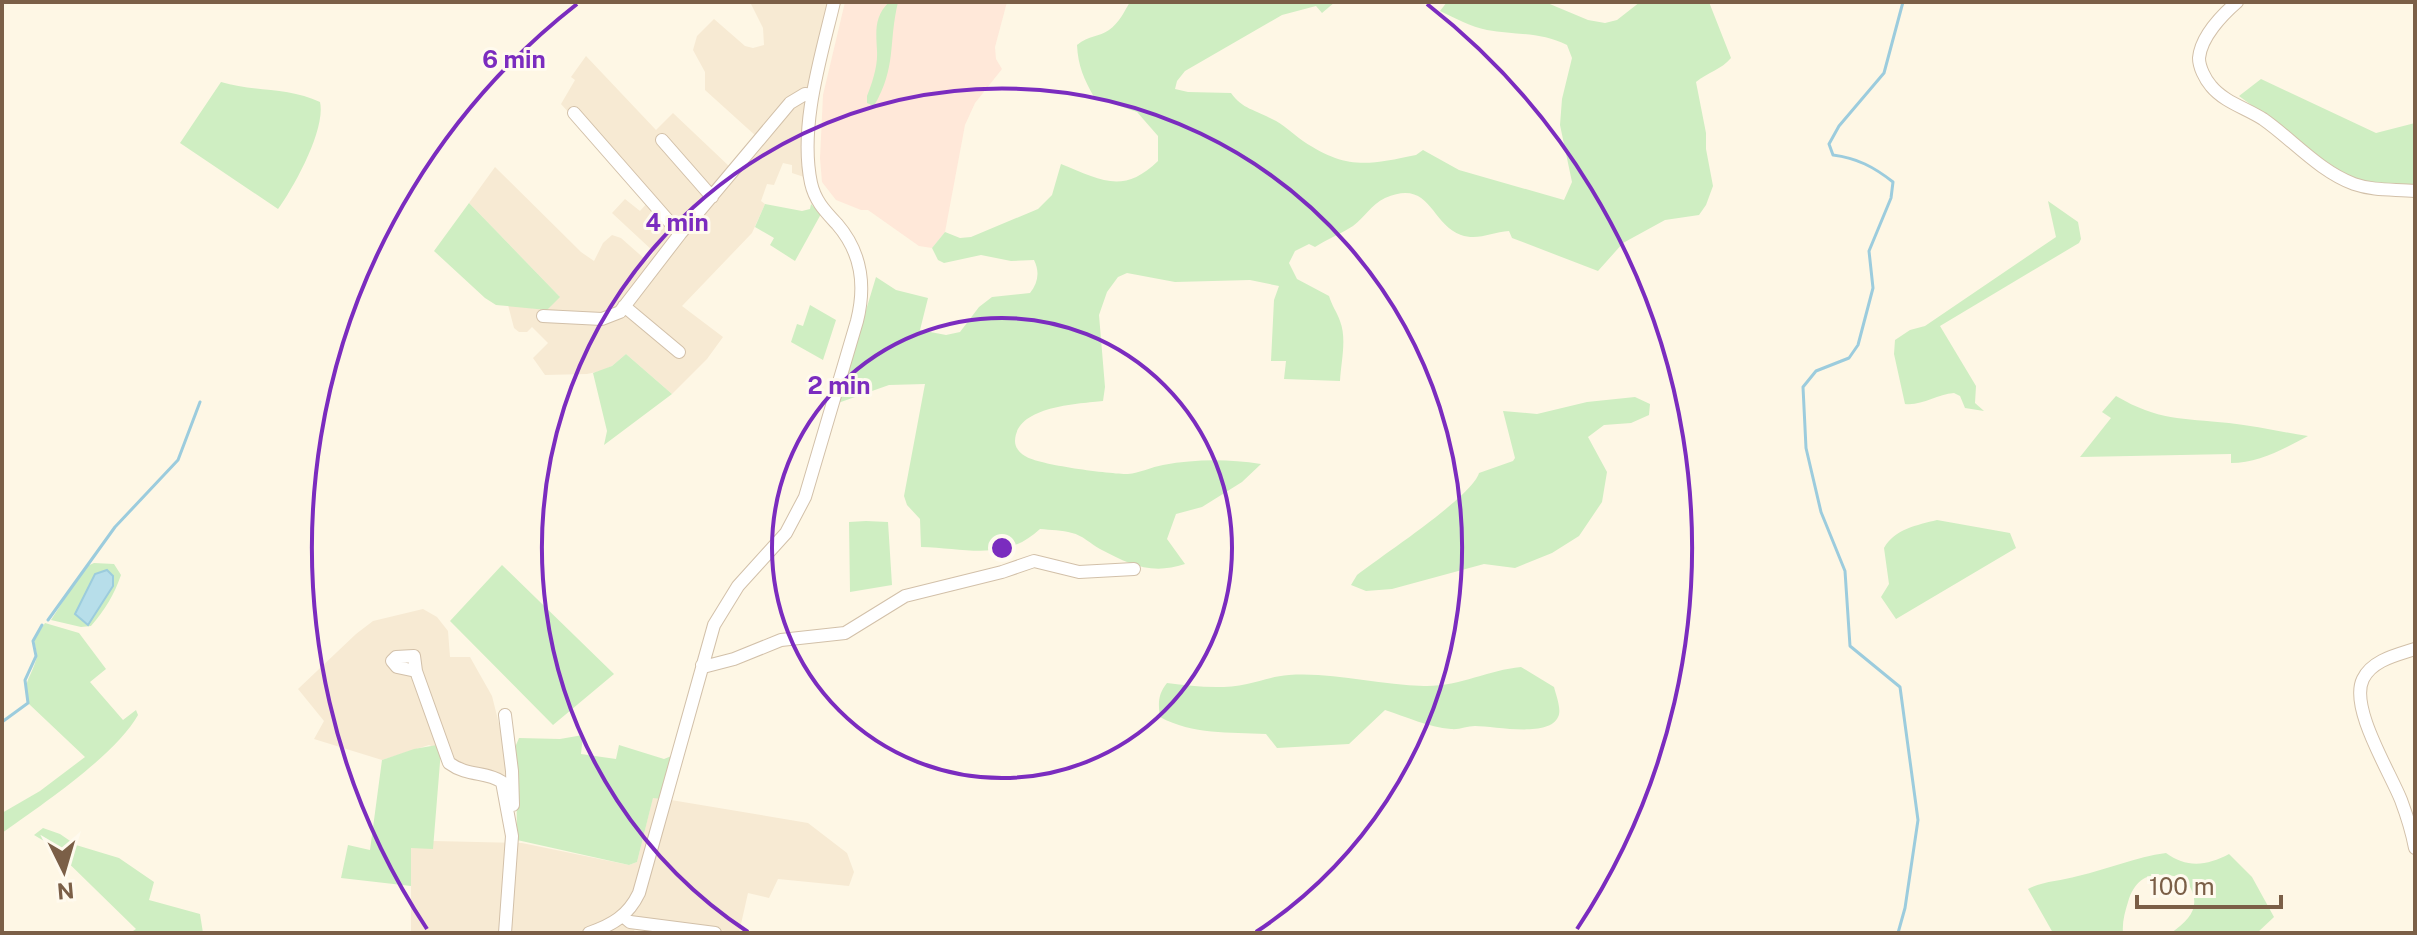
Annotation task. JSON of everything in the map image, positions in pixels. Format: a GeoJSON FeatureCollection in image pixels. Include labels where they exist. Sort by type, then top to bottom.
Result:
{"type":"FeatureCollection","features":[{"type":"Feature","properties":{"kind":"street"},"geometry":{"type":"LineString","coordinates":[[589,933],[605,928],[623,916],[635,902],[702,665],[721,612],[738,586],[779,543],[805,497],[862,300],[856,252],[839,226],[820,206],[813,191],[809,140],[812,95],[834,2]]}},
{"type":"Feature","properties":{"kind":"street"},"geometry":{"type":"LineString","coordinates":[[2237,2],[2222,17],[2203,46],[2199,59],[2210,86],[2223,97],[2260,117],[2338,177],[2379,190],[2415,191]]}},
{"type":"Feature","properties":{"kind":"street"},"geometry":{"type":"LineString","coordinates":[[543,316],[602,319],[614,316],[790,103],[805,94],[812,95]]}},
{"type":"Feature","properties":{"kind":"street"},"geometry":{"type":"LineString","coordinates":[[574,113],[680,234]]}},
{"type":"Feature","properties":{"kind":"street"},"geometry":{"type":"LineString","coordinates":[[662,140],[712,197]]}},
{"type":"Feature","properties":{"kind":"street"},"geometry":{"type":"LineString","coordinates":[[624,306],[679,352]]}},
{"type":"Feature","properties":{"kind":"street"},"geometry":{"type":"LineString","coordinates":[[702,665],[734,659],[781,640],[845,633],[905,596],[1034,561],[1079,572],[1134,569]]}},
{"type":"Feature","properties":{"kind":"street"},"geometry":{"type":"LineString","coordinates":[[2415,649],[2376,664],[2367,672],[2359,690],[2362,713],[2402,801],[2415,848]]}},
{"type":"Feature","properties":{"kind":"street"},"geometry":{"type":"LineString","coordinates":[[416,671],[449,763],[460,771],[493,776],[502,782],[512,836]]}},
{"type":"Feature","properties":{"kind":"street"},"geometry":{"type":"LineString","coordinates":[[505,715],[512,771],[512,836],[505,933]]}},
{"type":"Feature","properties":{"kind":"street"},"geometry":{"type":"LineString","coordinates":[[623,916],[630,922],[715,933]]}},
{"type":"Feature","properties":{"kind":"shaded area"},"geometry":{"type":"Polygon","coordinates":[[[750,2],[828,2],[817,44],[805,127],[804,177],[792,173],[792,165],[783,163],[774,185],[767,184],[761,201],[765,204],[752,233],[682,306],[723,337],[707,359],[672,394],[626,354],[601,371],[545,375],[533,358],[548,343],[532,327],[527,332],[514,328],[508,305],[547,310],[559,296],[469,203],[495,167],[581,252],[594,261],[603,243],[612,235],[621,238],[647,261],[654,252],[612,213],[625,199],[640,211],[648,202],[561,104],[575,80],[571,77],[586,56],[656,130],[673,113],[731,168],[757,137],[705,90],[705,72],[693,50],[697,36],[714,19],[745,46],[753,48],[764,45],[763,28],[750,2]]]}},
{"type":"Feature","properties":{"kind":"shaded area"},"geometry":{"type":"Polygon","coordinates":[[[845,2],[1007,2],[995,47],[996,59],[1002,69],[975,103],[965,125],[945,232],[932,248],[919,246],[868,210],[836,200],[822,182],[823,95],[845,2]]]}},
{"type":"Feature","properties":{"kind":"shaded area"},"geometry":{"type":"Polygon","coordinates":[[[423,609],[437,617],[448,631],[450,657],[470,657],[492,696],[503,740],[507,775],[501,783],[476,777],[441,750],[429,745],[382,760],[314,739],[324,721],[298,689],[373,621],[423,609]]]}},
{"type":"Feature","properties":{"kind":"shaded area"},"geometry":{"type":"Polygon","coordinates":[[[653,797],[808,823],[847,853],[854,872],[849,886],[778,879],[769,898],[748,893],[739,933],[640,919],[633,933],[411,933],[411,848],[433,848],[433,841],[522,843],[629,865],[637,862],[653,797]]]}},
{"type":"Feature","properties":{"kind":"green space"},"geometry":{"type":"Polygon","coordinates":[[[889,2],[898,2],[891,55],[886,79],[874,106],[867,103],[867,96],[877,63],[877,25],[889,2]]]}},
{"type":"Feature","properties":{"kind":"green space"},"geometry":{"type":"Polygon","coordinates":[[[1130,2],[1335,2],[1322,13],[1316,6],[1282,15],[1185,71],[1175,89],[1231,93],[1245,106],[1276,121],[1318,150],[1345,161],[1370,163],[1416,155],[1423,150],[1459,170],[1564,200],[1572,182],[1560,125],[1562,99],[1572,58],[1567,45],[1538,36],[1481,29],[1440,11],[1447,2],[1545,2],[1588,20],[1605,23],[1617,20],[1640,2],[1709,2],[1731,58],[1696,82],[1713,186],[1699,215],[1665,220],[1623,243],[1598,271],[1512,238],[1509,231],[1479,237],[1461,235],[1443,222],[1421,198],[1412,194],[1400,193],[1385,198],[1348,229],[1315,247],[1309,244],[1295,251],[1289,263],[1297,279],[1329,296],[1339,318],[1343,343],[1340,381],[1284,379],[1286,361],[1271,361],[1274,300],[1279,286],[1250,280],[1175,282],[1127,273],[1118,277],[1107,292],[1099,315],[1105,387],[1103,401],[1064,406],[1036,414],[1018,429],[1015,441],[1018,450],[1044,463],[1119,474],[1200,461],[1261,464],[1242,482],[1202,507],[1176,514],[1167,539],[1185,564],[1173,567],[1141,567],[1121,560],[1076,534],[1040,529],[1013,546],[999,549],[921,547],[920,519],[907,505],[904,496],[925,384],[889,385],[838,403],[876,277],[896,290],[928,298],[920,330],[946,335],[960,332],[979,307],[992,297],[1030,293],[1037,269],[1034,260],[1011,261],[981,255],[944,263],[938,260],[932,248],[945,232],[960,238],[971,237],[1038,209],[1052,195],[1061,164],[1100,179],[1122,181],[1145,172],[1158,161],[1158,136],[1137,112],[1094,97],[1079,59],[1077,45],[1113,27],[1130,2]]]}},
{"type":"Feature","properties":{"kind":"green space"},"geometry":{"type":"Polygon","coordinates":[[[2261,79],[2376,133],[2415,123],[2415,188],[2370,184],[2351,177],[2320,158],[2239,96],[2261,79]]]}},
{"type":"Feature","properties":{"kind":"green space"},"geometry":{"type":"Polygon","coordinates":[[[221,82],[296,94],[320,102],[321,113],[314,142],[278,209],[180,143],[221,82]]]}},
{"type":"Feature","properties":{"kind":"green space"},"geometry":{"type":"Polygon","coordinates":[[[2048,201],[2078,222],[2079,243],[1940,326],[1976,386],[1975,403],[1984,411],[1965,408],[1960,396],[1954,393],[1905,404],[1894,354],[1895,340],[1910,330],[1925,326],[2056,237],[2048,201]]]}},
{"type":"Feature","properties":{"kind":"green space"},"geometry":{"type":"Polygon","coordinates":[[[469,203],[560,297],[547,310],[496,305],[434,251],[469,203]]]}},
{"type":"Feature","properties":{"kind":"green space"},"geometry":{"type":"Polygon","coordinates":[[[765,204],[802,211],[810,209],[811,204],[821,214],[795,261],[770,245],[774,238],[755,227],[765,204]]]}},
{"type":"Feature","properties":{"kind":"green space"},"geometry":{"type":"Polygon","coordinates":[[[810,305],[836,320],[823,360],[791,342],[797,324],[803,326],[810,305]]]}},
{"type":"Feature","properties":{"kind":"green space"},"geometry":{"type":"Polygon","coordinates":[[[626,354],[672,394],[604,445],[607,431],[593,373],[612,366],[626,354]]]}},
{"type":"Feature","properties":{"kind":"green space"},"geometry":{"type":"Polygon","coordinates":[[[2116,396],[2145,410],[2171,417],[2239,424],[2308,436],[2271,454],[2251,461],[2231,463],[2231,454],[2080,457],[2111,418],[2102,412],[2116,396]]]}},
{"type":"Feature","properties":{"kind":"green space"},"geometry":{"type":"Polygon","coordinates":[[[1635,397],[1650,404],[1649,415],[1631,423],[1604,425],[1588,437],[1607,472],[1602,502],[1579,536],[1552,553],[1515,568],[1484,564],[1392,589],[1366,591],[1351,585],[1357,575],[1460,496],[1479,473],[1513,461],[1515,458],[1503,411],[1537,414],[1587,402],[1635,397]]]}},
{"type":"Feature","properties":{"kind":"green space"},"geometry":{"type":"Polygon","coordinates":[[[1937,520],[2010,533],[2016,548],[1896,619],[1881,597],[1889,584],[1884,548],[1900,532],[1937,520]]]}},
{"type":"Feature","properties":{"kind":"green space"},"geometry":{"type":"Polygon","coordinates":[[[849,522],[888,522],[892,585],[850,592],[849,522]]]}},
{"type":"Feature","properties":{"kind":"green space"},"geometry":{"type":"Polygon","coordinates":[[[94,563],[114,564],[121,575],[101,614],[91,626],[81,627],[51,620],[85,567],[94,563]]]}},
{"type":"Feature","properties":{"kind":"green space"},"geometry":{"type":"Polygon","coordinates":[[[502,565],[614,674],[553,725],[450,621],[502,565]]]}},
{"type":"Feature","properties":{"kind":"green space"},"geometry":{"type":"Polygon","coordinates":[[[45,623],[79,633],[106,669],[90,682],[123,720],[136,710],[138,715],[113,747],[95,763],[2,833],[2,813],[40,791],[85,757],[29,704],[27,685],[37,657],[34,640],[45,623]]]}},
{"type":"Feature","properties":{"kind":"green space"},"geometry":{"type":"Polygon","coordinates":[[[1521,667],[1554,687],[1559,710],[1553,723],[1533,729],[1475,726],[1451,729],[1385,710],[1349,744],[1277,748],[1266,734],[1198,730],[1160,717],[1159,699],[1167,683],[1227,687],[1283,676],[1306,675],[1437,686],[1521,667]]]}},
{"type":"Feature","properties":{"kind":"green space"},"geometry":{"type":"Polygon","coordinates":[[[583,735],[581,754],[616,759],[619,745],[664,759],[674,755],[662,799],[653,798],[637,862],[629,865],[517,840],[516,745],[519,738],[560,739],[583,735]]]}},
{"type":"Feature","properties":{"kind":"green space"},"geometry":{"type":"Polygon","coordinates":[[[437,745],[441,750],[433,849],[411,848],[411,886],[341,878],[348,845],[370,850],[382,760],[437,745]]]}},
{"type":"Feature","properties":{"kind":"green space"},"geometry":{"type":"Polygon","coordinates":[[[43,828],[60,834],[76,845],[119,858],[154,882],[149,900],[200,914],[203,933],[130,933],[136,929],[49,844],[34,835],[43,828]]]}},
{"type":"Feature","properties":{"kind":"green space"},"geometry":{"type":"Polygon","coordinates":[[[2166,853],[2181,861],[2197,864],[2229,854],[2252,877],[2274,917],[2257,933],[2171,933],[2190,915],[2193,894],[2184,878],[2157,875],[2143,879],[2132,892],[2124,917],[2123,933],[2053,933],[2028,889],[2040,884],[2166,853]]]}},
{"type":"Feature","properties":{"kind":"water"},"geometry":{"type":"Polygon","coordinates":[[[107,570],[113,576],[113,586],[88,625],[75,614],[95,574],[107,570]]]}},
{"type":"Feature","properties":{"kind":"waterway"},"geometry":{"type":"LineString","coordinates":[[1898,933],[1905,908],[1918,820],[1900,687],[1850,646],[1845,571],[1821,512],[1806,448],[1803,387],[1816,371],[1849,358],[1858,345],[1873,288],[1869,251],[1891,198],[1893,182],[1865,164],[1833,155],[1829,144],[1839,126],[1884,73],[1903,2]]}},
{"type":"Feature","properties":{"kind":"waterway"},"geometry":{"type":"LineString","coordinates":[[48,620],[115,527],[178,460],[200,402]]}},
{"type":"Feature","properties":{"kind":"waterway"},"geometry":{"type":"LineString","coordinates":[[2,722],[28,703],[25,680],[36,656],[33,641],[42,625]]}}]}
